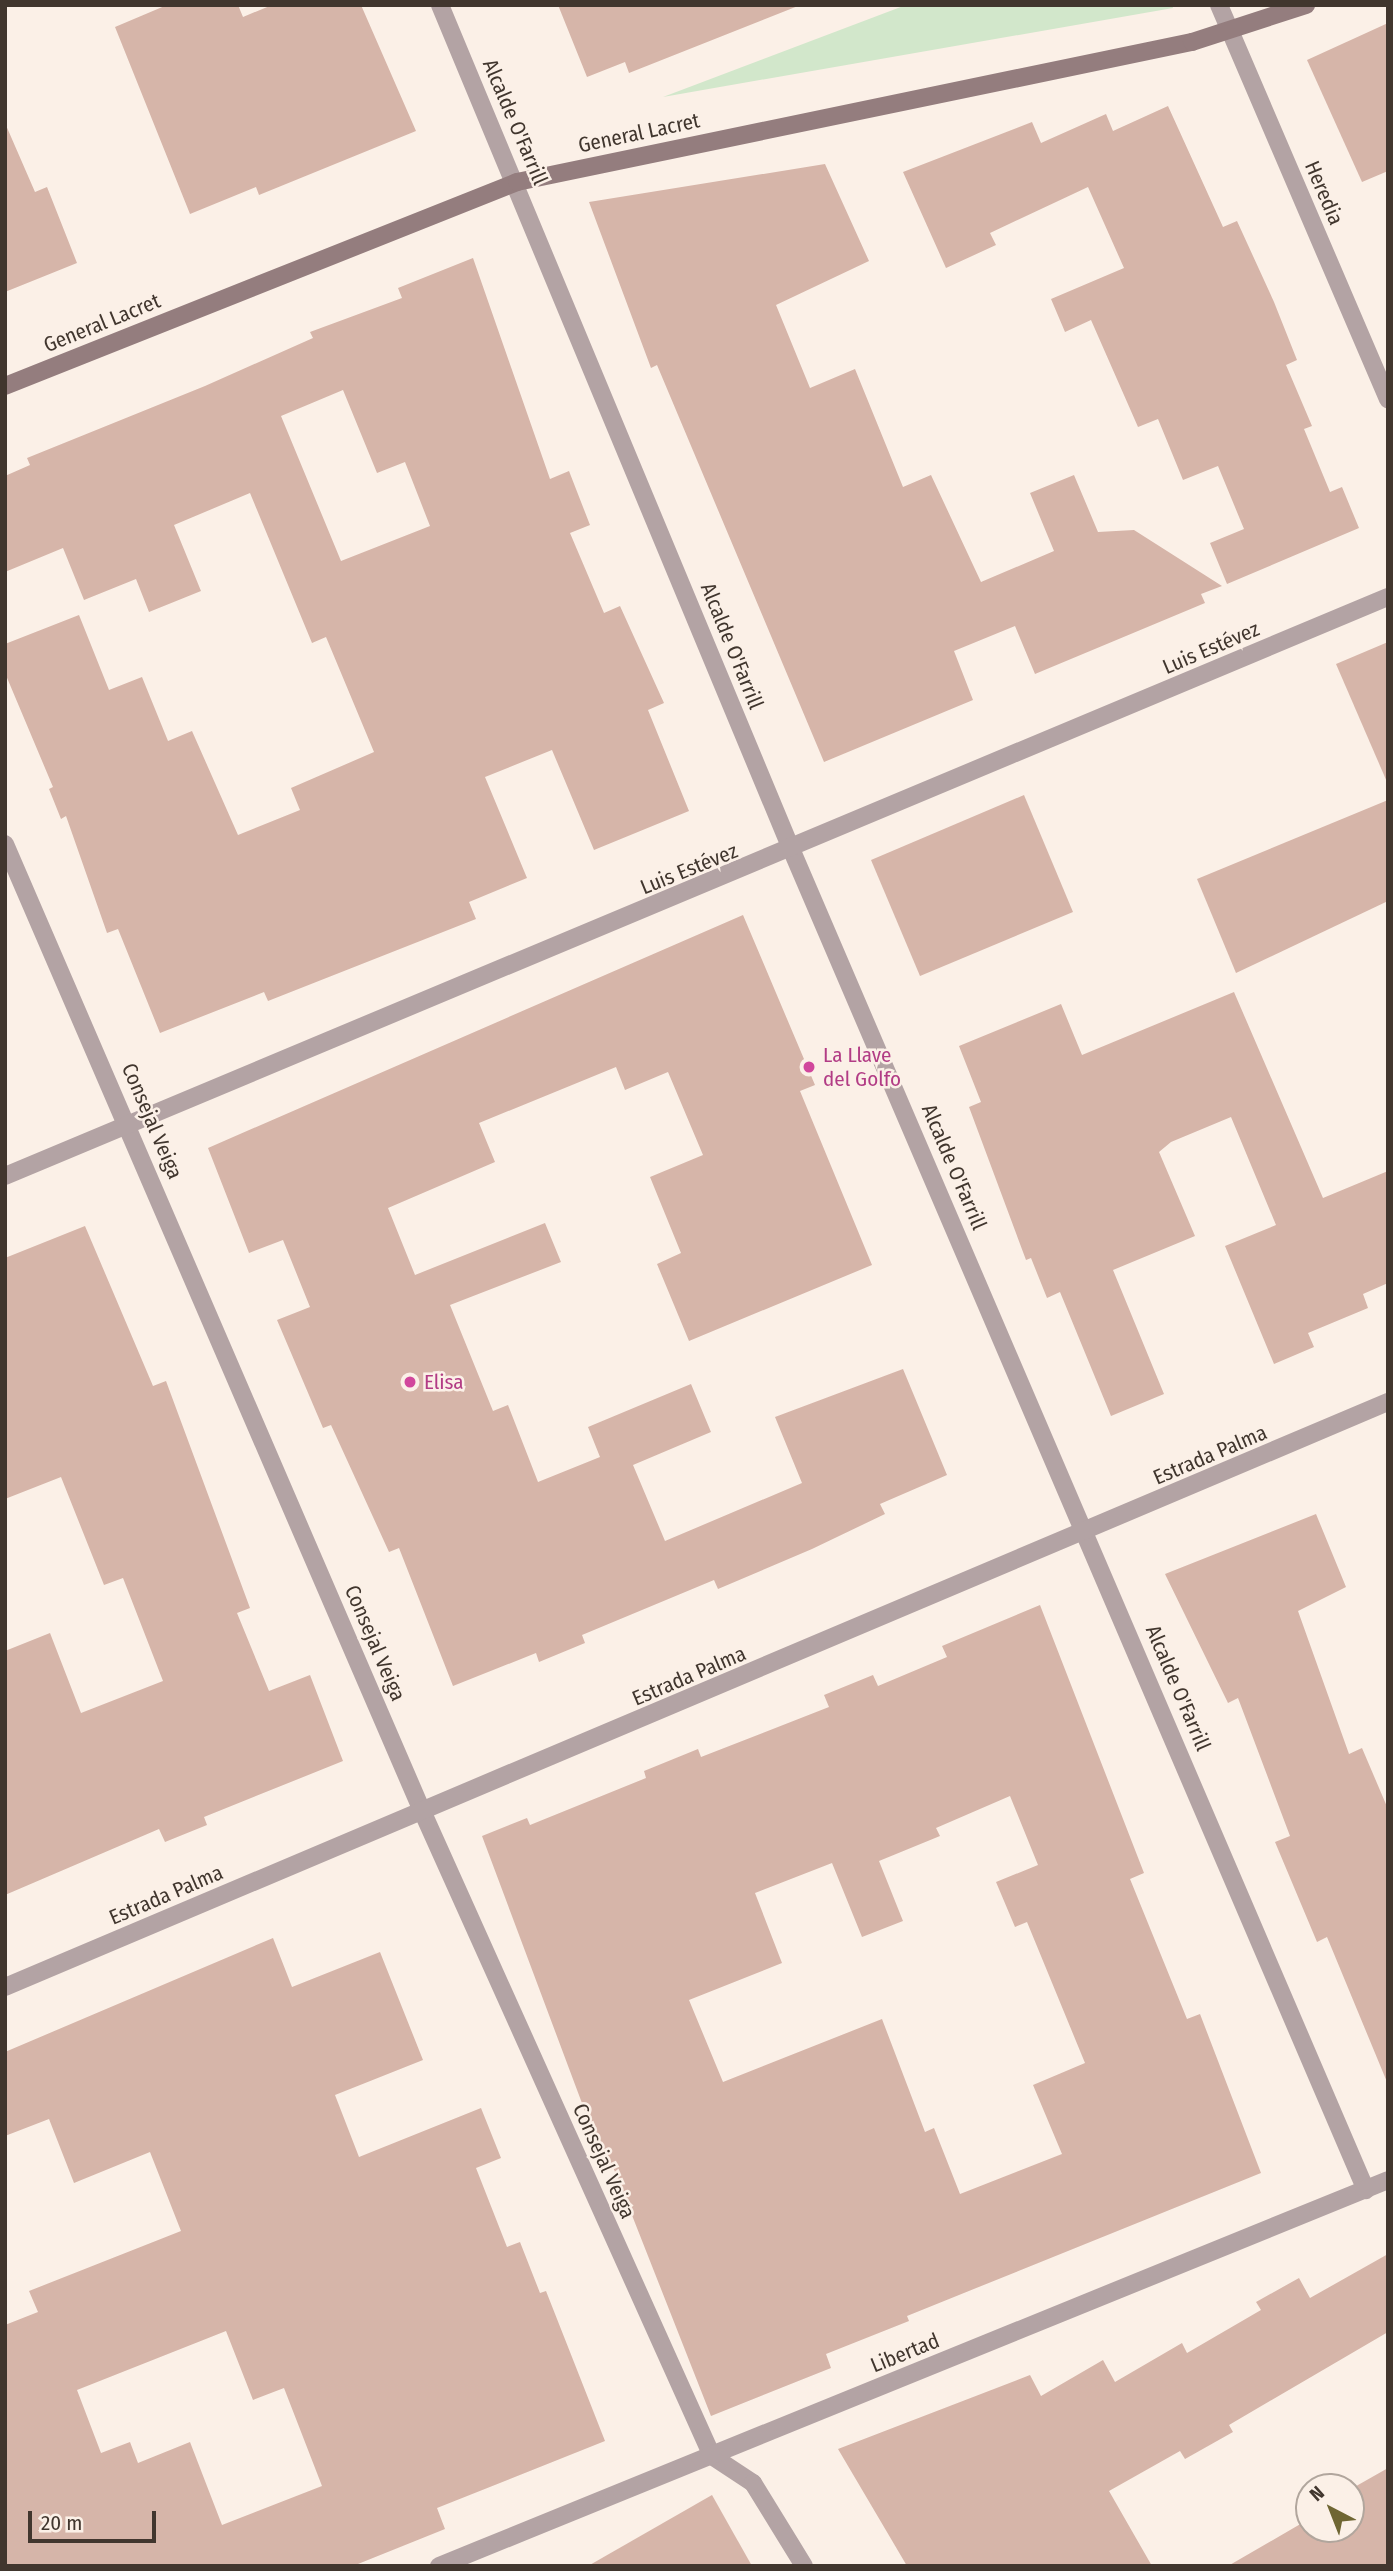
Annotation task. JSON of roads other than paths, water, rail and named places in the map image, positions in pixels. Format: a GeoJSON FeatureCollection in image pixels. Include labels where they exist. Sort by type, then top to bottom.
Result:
{"type":"FeatureCollection","features":[{"type":"Feature","properties":{"kind":"main road","name":"General Lacret"},"geometry":{"type":"LineString","coordinates":[[5,386],[517,181],[1229,30],[1306,5]]}},
{"type":"Feature","properties":{"kind":"street","name":"Alcalde O'Farrill"},"geometry":{"type":"LineString","coordinates":[[440,5],[517,181],[792,851],[1088,1533],[1366,2190]]}},
{"type":"Feature","properties":{"kind":"street","name":"Heredia"},"geometry":{"type":"LineString","coordinates":[[1219,5],[1388,400]]}},
{"type":"Feature","properties":{"kind":"street","name":"Luis Estévez"},"geometry":{"type":"LineString","coordinates":[[5,1176],[792,851],[1388,597]]}},
{"type":"Feature","properties":{"kind":"street","name":"Consejal Veiga"},"geometry":{"type":"LineString","coordinates":[[5,844],[129,1124],[422,1812],[712,2456]]}},
{"type":"Feature","properties":{"kind":"street","name":"Estrada Palma"},"geometry":{"type":"LineString","coordinates":[[5,1987],[1088,1533],[1388,1402]]}},
{"type":"Feature","properties":{"kind":"street","name":"Libertad"},"geometry":{"type":"LineString","coordinates":[[439,2566],[1388,2180]]}},
{"type":"Feature","properties":{"kind":"street"},"geometry":{"type":"LineString","coordinates":[[712,2456],[753,2483],[804,2566]]}},
{"type":"Feature","properties":{"kind":"place","name":"La Llave del Golfo"},"geometry":{"type":"Point","coordinates":[809,1067]}},
{"type":"Feature","properties":{"kind":"place","name":"Elisa"},"geometry":{"type":"Point","coordinates":[410,1382]}}]}
